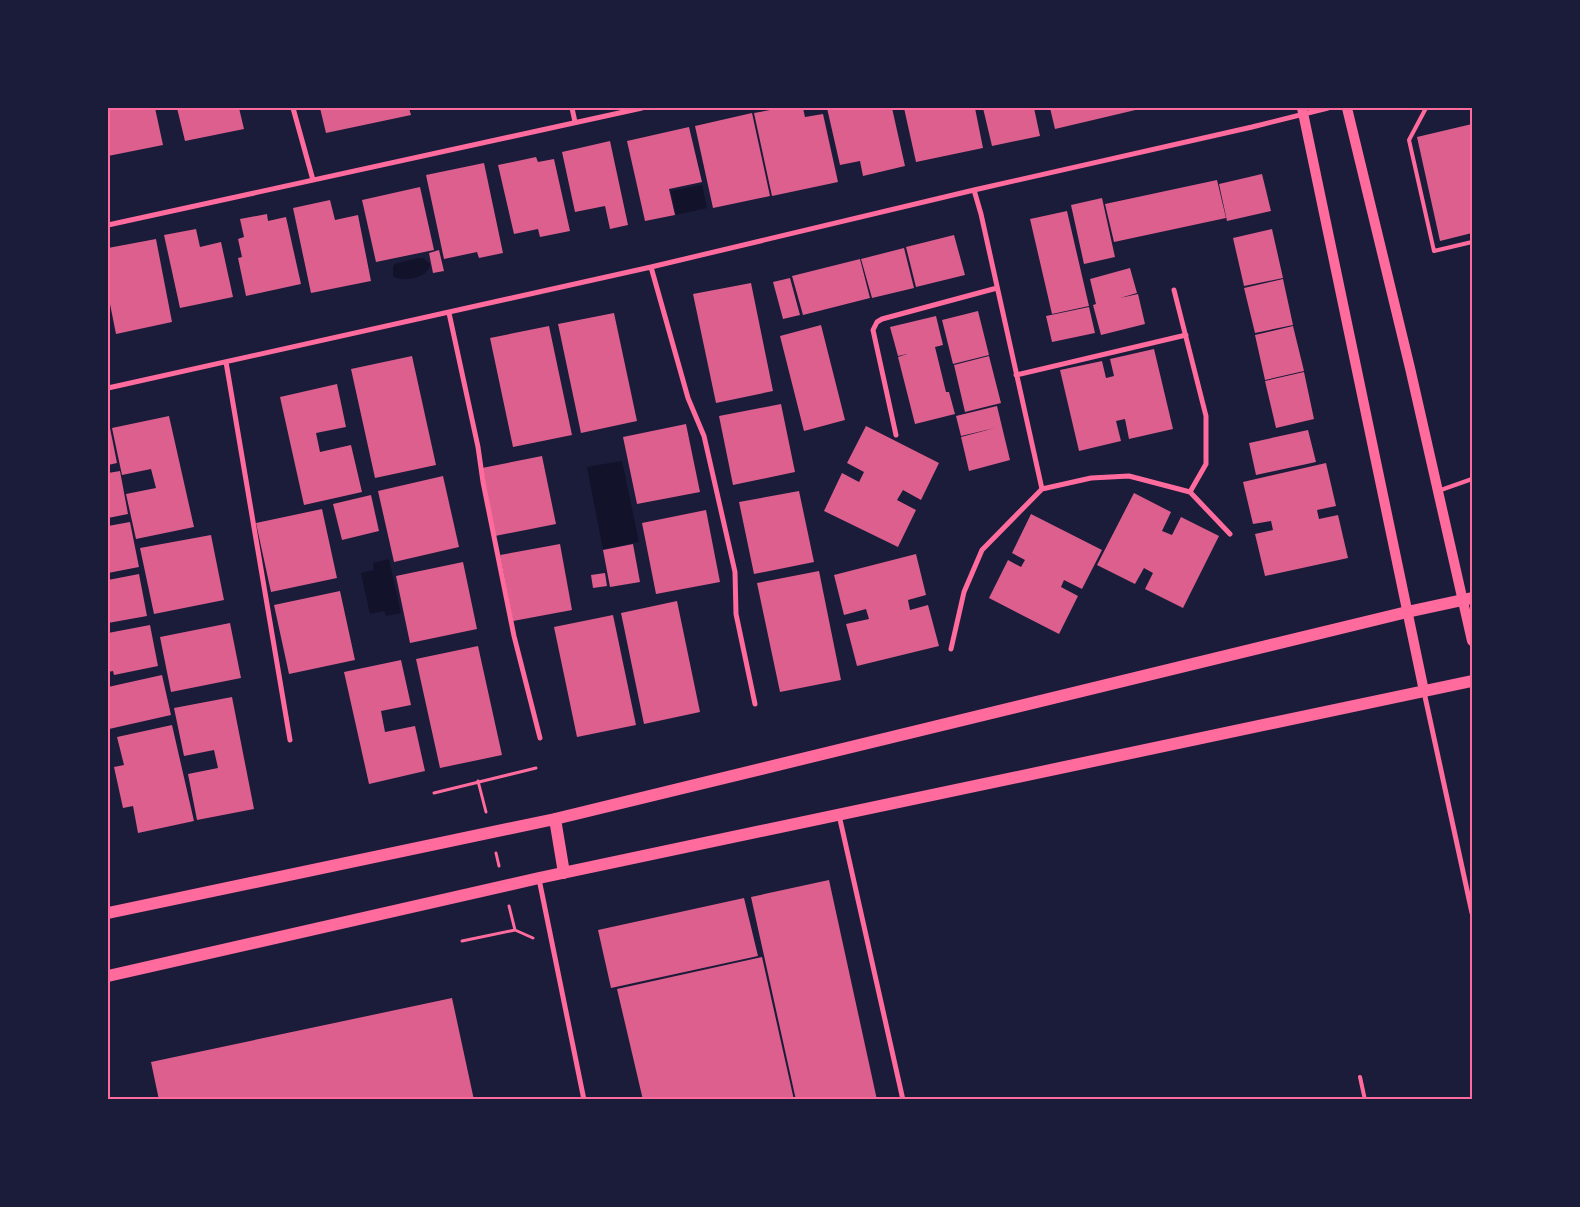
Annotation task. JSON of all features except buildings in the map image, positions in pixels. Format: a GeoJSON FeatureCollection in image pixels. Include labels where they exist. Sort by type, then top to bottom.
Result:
{"type":"FeatureCollection","features":[{"type":"Feature","properties":{"kind":"main road"},"geometry":{"type":"LineString","coordinates":[[1346,108],[1438,491],[1468,599],[1472,641]]}},
{"type":"Feature","properties":{"kind":"main road"},"geometry":{"type":"LineString","coordinates":[[1303,110],[1424,691]]}},
{"type":"Feature","properties":{"kind":"main road"},"geometry":{"type":"LineString","coordinates":[[108,913],[445,844],[555,819],[1407,612],[1468,599]]}},
{"type":"Feature","properties":{"kind":"main road"},"geometry":{"type":"LineString","coordinates":[[108,976],[539,878],[1472,681]]}},
{"type":"Feature","properties":{"kind":"main road"},"geometry":{"type":"LineString","coordinates":[[555,819],[564,873]]}},
{"type":"Feature","properties":{"kind":"street"},"geometry":{"type":"LineString","coordinates":[[293,108],[313,180]]}},
{"type":"Feature","properties":{"kind":"street"},"geometry":{"type":"LineString","coordinates":[[572,108],[575,122]]}},
{"type":"Feature","properties":{"kind":"street"},"geometry":{"type":"LineString","coordinates":[[108,225],[642,108]]}},
{"type":"Feature","properties":{"kind":"street"},"geometry":{"type":"LineString","coordinates":[[108,388],[651,267],[974,190],[1252,127],[1303,110],[1328,108]]}},
{"type":"Feature","properties":{"kind":"street"},"geometry":{"type":"LineString","coordinates":[[974,190],[981,214],[1042,489]]}},
{"type":"Feature","properties":{"kind":"street"},"geometry":{"type":"LineString","coordinates":[[651,267],[688,398],[704,436],[735,572],[736,614],[756,704]]}},
{"type":"Feature","properties":{"kind":"street"},"geometry":{"type":"LineString","coordinates":[[896,435],[873,330],[877,322],[882,319],[997,288]]}},
{"type":"Feature","properties":{"kind":"street"},"geometry":{"type":"LineString","coordinates":[[1174,290],[1206,416],[1206,464],[1190,492]]}},
{"type":"Feature","properties":{"kind":"street"},"geometry":{"type":"LineString","coordinates":[[449,313],[478,448],[514,636],[540,738]]}},
{"type":"Feature","properties":{"kind":"street"},"geometry":{"type":"LineString","coordinates":[[1016,375],[1186,335]]}},
{"type":"Feature","properties":{"kind":"street"},"geometry":{"type":"LineString","coordinates":[[226,362],[290,740]]}},
{"type":"Feature","properties":{"kind":"street"},"geometry":{"type":"LineString","coordinates":[[951,649],[964,592],[982,550],[1042,489],[1092,478],[1129,476],[1190,492],[1230,534]]}},
{"type":"Feature","properties":{"kind":"street"},"geometry":{"type":"LineString","coordinates":[[1424,691],[1472,913]]}},
{"type":"Feature","properties":{"kind":"street"},"geometry":{"type":"LineString","coordinates":[[839,815],[903,1100]]}},
{"type":"Feature","properties":{"kind":"street"},"geometry":{"type":"LineString","coordinates":[[539,878],[584,1100]]}},
{"type":"Feature","properties":{"kind":"lane"},"geometry":{"type":"LineString","coordinates":[[1426,108],[1409,140],[1434,251],[1472,242]]}},
{"type":"Feature","properties":{"kind":"lane"},"geometry":{"type":"LineString","coordinates":[[1438,491],[1472,479]]}},
{"type":"Feature","properties":{"kind":"lane"},"geometry":{"type":"LineString","coordinates":[[1360,1077],[1365,1100]]}},
{"type":"Feature","properties":{"kind":"path"},"geometry":{"type":"LineString","coordinates":[[434,793],[536,768]]}},
{"type":"Feature","properties":{"kind":"path"},"geometry":{"type":"LineString","coordinates":[[478,781],[486,815]]}},
{"type":"Feature","properties":{"kind":"path"},"geometry":{"type":"LineString","coordinates":[[494,844],[500,872]]}},
{"type":"Feature","properties":{"kind":"path"},"geometry":{"type":"LineString","coordinates":[[508,901],[514,930]]}},
{"type":"Feature","properties":{"kind":"path"},"geometry":{"type":"LineString","coordinates":[[462,942],[514,930],[534,939]]}},
{"type":"Feature","properties":{"kind":"shaded area"},"geometry":{"type":"Polygon","coordinates":[[[702,185],[707,208],[676,215],[671,191],[702,185]]]}},
{"type":"Feature","properties":{"kind":"shaded area"},"geometry":{"type":"Polygon","coordinates":[[[423,258],[430,264],[429,269],[425,273],[409,279],[393,276],[395,264],[423,258]]]}},
{"type":"Feature","properties":{"kind":"shaded area"},"geometry":{"type":"Polygon","coordinates":[[[622,461],[639,542],[603,549],[587,467],[622,461]]]}},
{"type":"Feature","properties":{"kind":"shaded area"},"geometry":{"type":"Polygon","coordinates":[[[389,559],[401,613],[386,616],[384,611],[370,614],[361,573],[374,570],[373,563],[389,559]]]}}]}
